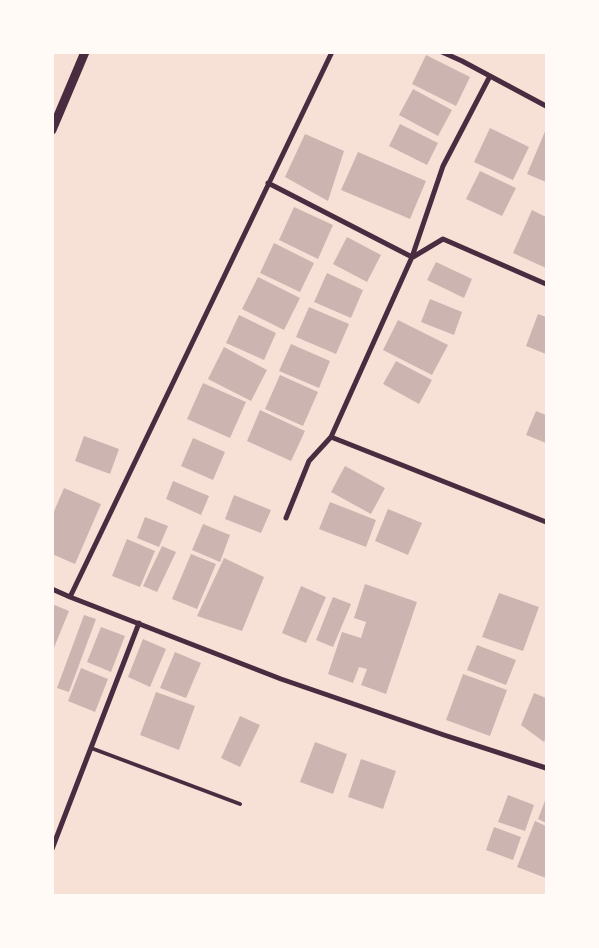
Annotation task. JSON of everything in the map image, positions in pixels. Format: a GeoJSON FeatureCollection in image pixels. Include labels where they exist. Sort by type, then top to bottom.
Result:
{"type":"FeatureCollection","features":[{"type":"Feature","properties":{"kind":"street"},"geometry":{"type":"LineString","coordinates":[[52,130],[85,52]]}},
{"type":"Feature","properties":{"kind":"street"},"geometry":{"type":"LineString","coordinates":[[70,597],[332,52]]}},
{"type":"Feature","properties":{"kind":"street"},"geometry":{"type":"LineString","coordinates":[[442,52],[546,106]]}},
{"type":"Feature","properties":{"kind":"street"},"geometry":{"type":"LineString","coordinates":[[286,518],[310,461],[331,437],[412,257],[443,166],[490,76]]}},
{"type":"Feature","properties":{"kind":"street"},"geometry":{"type":"LineString","coordinates":[[268,183],[412,257]]}},
{"type":"Feature","properties":{"kind":"street"},"geometry":{"type":"LineString","coordinates":[[412,257],[443,239],[546,284]]}},
{"type":"Feature","properties":{"kind":"street"},"geometry":{"type":"LineString","coordinates":[[331,437],[546,522]]}},
{"type":"Feature","properties":{"kind":"street"},"geometry":{"type":"LineString","coordinates":[[52,589],[281,679],[546,768]]}},
{"type":"Feature","properties":{"kind":"street"},"geometry":{"type":"LineString","coordinates":[[52,848],[139,623]]}},
{"type":"Feature","properties":{"kind":"lane"},"geometry":{"type":"LineString","coordinates":[[91,748],[240,804]]}},
{"type":"Feature","properties":{"kind":"building"},"geometry":{"type":"Polygon","coordinates":[[[426,55],[470,77],[456,106],[412,84],[426,55]]]}},
{"type":"Feature","properties":{"kind":"building"},"geometry":{"type":"Polygon","coordinates":[[[413,89],[452,110],[438,136],[399,115],[413,89]]]}},
{"type":"Feature","properties":{"kind":"building"},"geometry":{"type":"Polygon","coordinates":[[[400,124],[438,143],[427,165],[389,146],[400,124]]]}},
{"type":"Feature","properties":{"kind":"building"},"geometry":{"type":"Polygon","coordinates":[[[490,128],[529,147],[513,180],[474,162],[490,128]]]}},
{"type":"Feature","properties":{"kind":"building"},"geometry":{"type":"Polygon","coordinates":[[[546,129],[546,182],[527,174],[546,129]]]}},
{"type":"Feature","properties":{"kind":"building"},"geometry":{"type":"Polygon","coordinates":[[[305,134],[344,151],[328,201],[285,177],[305,134]]]}},
{"type":"Feature","properties":{"kind":"building"},"geometry":{"type":"Polygon","coordinates":[[[358,152],[426,181],[410,219],[341,190],[358,152]]]}},
{"type":"Feature","properties":{"kind":"building"},"geometry":{"type":"Polygon","coordinates":[[[480,171],[516,188],[502,216],[466,199],[480,171]]]}},
{"type":"Feature","properties":{"kind":"building"},"geometry":{"type":"Polygon","coordinates":[[[294,207],[333,225],[318,259],[279,240],[294,207]]]}},
{"type":"Feature","properties":{"kind":"building"},"geometry":{"type":"Polygon","coordinates":[[[532,210],[546,217],[546,268],[513,253],[532,210]]]}},
{"type":"Feature","properties":{"kind":"building"},"geometry":{"type":"Polygon","coordinates":[[[347,237],[381,255],[367,282],[333,264],[347,237]]]}},
{"type":"Feature","properties":{"kind":"building"},"geometry":{"type":"Polygon","coordinates":[[[274,243],[314,263],[300,292],[260,273],[274,243]]]}},
{"type":"Feature","properties":{"kind":"building"},"geometry":{"type":"Polygon","coordinates":[[[436,262],[472,279],[464,298],[427,280],[436,262]]]}},
{"type":"Feature","properties":{"kind":"building"},"geometry":{"type":"Polygon","coordinates":[[[327,273],[363,290],[351,318],[314,302],[327,273]]]}},
{"type":"Feature","properties":{"kind":"building"},"geometry":{"type":"Polygon","coordinates":[[[258,277],[300,298],[284,330],[242,309],[258,277]]]}},
{"type":"Feature","properties":{"kind":"building"},"geometry":{"type":"Polygon","coordinates":[[[430,299],[462,312],[454,335],[421,322],[430,299]]]}},
{"type":"Feature","properties":{"kind":"building"},"geometry":{"type":"Polygon","coordinates":[[[309,307],[349,324],[336,354],[296,337],[309,307]]]}},
{"type":"Feature","properties":{"kind":"building"},"geometry":{"type":"Polygon","coordinates":[[[538,314],[546,317],[546,354],[526,346],[538,314]]]}},
{"type":"Feature","properties":{"kind":"building"},"geometry":{"type":"Polygon","coordinates":[[[239,315],[276,333],[264,360],[226,343],[239,315]]]}},
{"type":"Feature","properties":{"kind":"building"},"geometry":{"type":"Polygon","coordinates":[[[398,320],[448,345],[432,375],[383,350],[398,320]]]}},
{"type":"Feature","properties":{"kind":"building"},"geometry":{"type":"Polygon","coordinates":[[[291,344],[330,361],[319,388],[279,371],[291,344]]]}},
{"type":"Feature","properties":{"kind":"building"},"geometry":{"type":"Polygon","coordinates":[[[224,347],[267,370],[251,401],[208,379],[224,347]]]}},
{"type":"Feature","properties":{"kind":"building"},"geometry":{"type":"Polygon","coordinates":[[[396,361],[432,380],[419,404],[383,384],[396,361]]]}},
{"type":"Feature","properties":{"kind":"building"},"geometry":{"type":"Polygon","coordinates":[[[280,375],[318,392],[303,426],[265,409],[280,375]]]}},
{"type":"Feature","properties":{"kind":"building"},"geometry":{"type":"Polygon","coordinates":[[[203,383],[246,402],[230,438],[187,419],[203,383]]]}},
{"type":"Feature","properties":{"kind":"building"},"geometry":{"type":"Polygon","coordinates":[[[260,410],[305,431],[291,461],[247,441],[260,410]]]}},
{"type":"Feature","properties":{"kind":"building"},"geometry":{"type":"Polygon","coordinates":[[[536,411],[546,415],[546,443],[526,435],[536,411]]]}},
{"type":"Feature","properties":{"kind":"building"},"geometry":{"type":"Polygon","coordinates":[[[84,436],[119,449],[110,474],[75,461],[84,436]]]}},
{"type":"Feature","properties":{"kind":"building"},"geometry":{"type":"Polygon","coordinates":[[[193,438],[225,452],[213,480],[181,466],[193,438]]]}},
{"type":"Feature","properties":{"kind":"building"},"geometry":{"type":"Polygon","coordinates":[[[345,466],[385,488],[371,514],[331,492],[345,466]]]}},
{"type":"Feature","properties":{"kind":"building"},"geometry":{"type":"Polygon","coordinates":[[[173,481],[209,496],[201,515],[166,499],[173,481]]]}},
{"type":"Feature","properties":{"kind":"building"},"geometry":{"type":"Polygon","coordinates":[[[64,488],[101,504],[75,564],[52,554],[52,516],[64,488]]]}},
{"type":"Feature","properties":{"kind":"building"},"geometry":{"type":"Polygon","coordinates":[[[234,495],[271,510],[261,533],[225,519],[234,495]]]}},
{"type":"Feature","properties":{"kind":"building"},"geometry":{"type":"Polygon","coordinates":[[[330,502],[376,520],[366,547],[319,529],[330,502]]]}},
{"type":"Feature","properties":{"kind":"building"},"geometry":{"type":"Polygon","coordinates":[[[388,509],[422,523],[408,555],[375,541],[388,509]]]}},
{"type":"Feature","properties":{"kind":"building"},"geometry":{"type":"Polygon","coordinates":[[[145,517],[168,526],[159,547],[137,538],[145,517]]]}},
{"type":"Feature","properties":{"kind":"building"},"geometry":{"type":"Polygon","coordinates":[[[203,524],[230,535],[220,562],[192,550],[203,524]]]}},
{"type":"Feature","properties":{"kind":"building"},"geometry":{"type":"Polygon","coordinates":[[[127,539],[155,551],[140,587],[112,576],[127,539]]]}},
{"type":"Feature","properties":{"kind":"building"},"geometry":{"type":"Polygon","coordinates":[[[162,546],[176,552],[157,592],[143,586],[162,546]]]}},
{"type":"Feature","properties":{"kind":"building"},"geometry":{"type":"Polygon","coordinates":[[[191,554],[216,564],[197,609],[172,599],[191,554]]]}},
{"type":"Feature","properties":{"kind":"building"},"geometry":{"type":"Polygon","coordinates":[[[224,558],[264,577],[242,631],[197,616],[224,558]]]}},
{"type":"Feature","properties":{"kind":"building"},"geometry":{"type":"Polygon","coordinates":[[[365,584],[417,602],[386,694],[361,685],[367,669],[359,667],[353,683],[328,674],[342,632],[361,638],[366,622],[354,618],[365,584]]]}},
{"type":"Feature","properties":{"kind":"building"},"geometry":{"type":"Polygon","coordinates":[[[301,586],[326,597],[306,643],[282,633],[301,586]]]}},
{"type":"Feature","properties":{"kind":"building"},"geometry":{"type":"Polygon","coordinates":[[[499,593],[539,607],[523,651],[482,637],[499,593]]]}},
{"type":"Feature","properties":{"kind":"building"},"geometry":{"type":"Polygon","coordinates":[[[333,597],[351,604],[333,647],[316,640],[333,597]]]}},
{"type":"Feature","properties":{"kind":"building"},"geometry":{"type":"Polygon","coordinates":[[[52,604],[69,611],[53,650],[52,650],[52,604]]]}},
{"type":"Feature","properties":{"kind":"building"},"geometry":{"type":"Polygon","coordinates":[[[84,615],[96,619],[69,692],[57,688],[84,615]]]}},
{"type":"Feature","properties":{"kind":"building"},"geometry":{"type":"Polygon","coordinates":[[[101,627],[125,636],[111,672],[87,662],[101,627]]]}},
{"type":"Feature","properties":{"kind":"building"},"geometry":{"type":"Polygon","coordinates":[[[143,639],[166,649],[150,687],[128,677],[143,639]]]}},
{"type":"Feature","properties":{"kind":"building"},"geometry":{"type":"Polygon","coordinates":[[[477,645],[516,660],[506,685],[467,670],[477,645]]]}},
{"type":"Feature","properties":{"kind":"building"},"geometry":{"type":"Polygon","coordinates":[[[175,652],[201,663],[186,698],[160,688],[175,652]]]}},
{"type":"Feature","properties":{"kind":"building"},"geometry":{"type":"Polygon","coordinates":[[[81,668],[108,679],[95,712],[68,701],[81,668]]]}},
{"type":"Feature","properties":{"kind":"building"},"geometry":{"type":"Polygon","coordinates":[[[463,674],[507,690],[490,736],[446,720],[463,674]]]}},
{"type":"Feature","properties":{"kind":"building"},"geometry":{"type":"Polygon","coordinates":[[[156,692],[195,706],[179,750],[140,735],[156,692]]]}},
{"type":"Feature","properties":{"kind":"building"},"geometry":{"type":"Polygon","coordinates":[[[534,693],[546,698],[546,737],[544,742],[521,725],[534,693]]]}},
{"type":"Feature","properties":{"kind":"building"},"geometry":{"type":"Polygon","coordinates":[[[240,716],[260,725],[240,767],[221,758],[240,716]]]}},
{"type":"Feature","properties":{"kind":"building"},"geometry":{"type":"Polygon","coordinates":[[[315,742],[347,754],[333,794],[300,782],[315,742]]]}},
{"type":"Feature","properties":{"kind":"building"},"geometry":{"type":"Polygon","coordinates":[[[361,759],[396,771],[383,809],[348,797],[361,759]]]}},
{"type":"Feature","properties":{"kind":"building"},"geometry":{"type":"Polygon","coordinates":[[[508,795],[534,805],[525,831],[498,822],[508,795]]]}},
{"type":"Feature","properties":{"kind":"building"},"geometry":{"type":"Polygon","coordinates":[[[546,798],[546,823],[538,819],[546,798]]]}},
{"type":"Feature","properties":{"kind":"building"},"geometry":{"type":"Polygon","coordinates":[[[535,821],[546,826],[546,878],[517,867],[535,821]]]}},
{"type":"Feature","properties":{"kind":"building"},"geometry":{"type":"Polygon","coordinates":[[[494,827],[521,837],[513,860],[486,850],[494,827]]]}}]}
